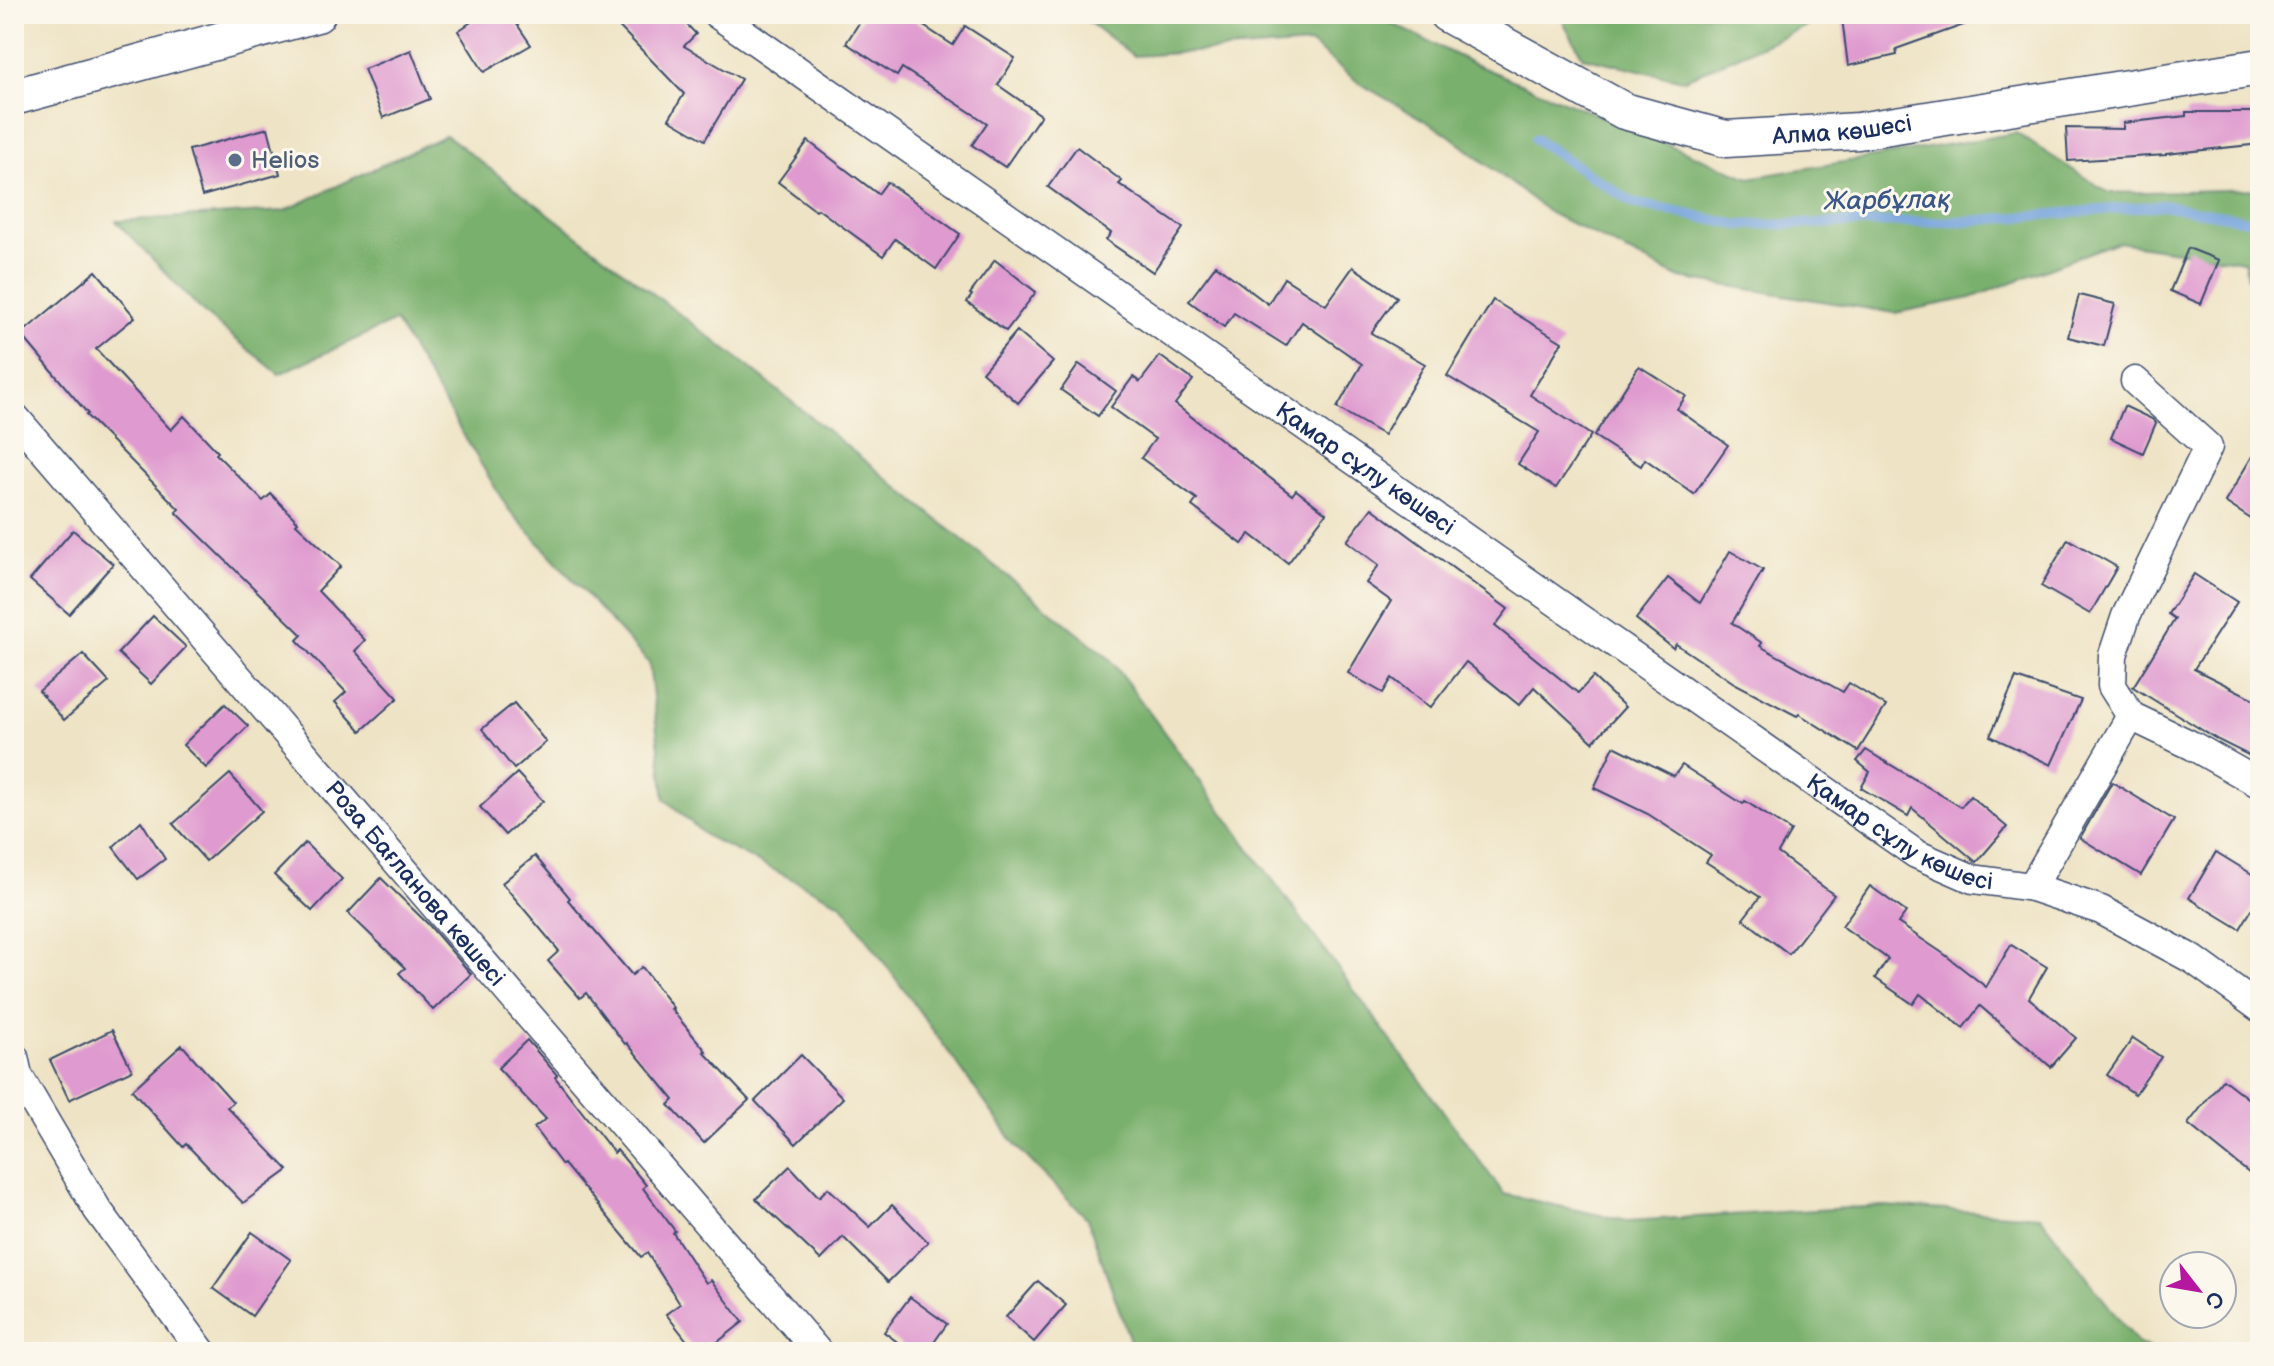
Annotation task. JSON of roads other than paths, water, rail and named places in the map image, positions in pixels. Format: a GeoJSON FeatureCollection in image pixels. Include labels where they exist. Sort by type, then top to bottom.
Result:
{"type":"FeatureCollection","features":[{"type":"Feature","properties":{"kind":"street"},"geometry":{"type":"LineString","coordinates":[[14,97],[317,14]]}},
{"type":"Feature","properties":{"kind":"street","name":"Қамар сұлу көшесі"},"geometry":{"type":"LineString","coordinates":[[717,14],[1916,854],[1973,879],[2032,887],[2101,910],[2194,960],[2260,1008]]}},
{"type":"Feature","properties":{"kind":"street","name":"Алма көшесі"},"geometry":{"type":"LineString","coordinates":[[1447,14],[1624,111],[1726,139],[1858,131],[2260,67]]}},
{"type":"Feature","properties":{"kind":"street"},"geometry":{"type":"LineString","coordinates":[[2135,381],[2208,447],[2126,616],[2113,655],[2112,686],[2131,716],[2260,784]]}},
{"type":"Feature","properties":{"kind":"street","name":"Роза Бағланова көшесі"},"geometry":{"type":"LineString","coordinates":[[14,416],[818,1352]]}},
{"type":"Feature","properties":{"kind":"street","name":"Қамар сұлу көшесі"},"geometry":{"type":"LineString","coordinates":[[2032,887],[2131,716]]}},
{"type":"Feature","properties":{"kind":"street"},"geometry":{"type":"LineString","coordinates":[[14,1057],[18,1075],[97,1209],[202,1352]]}},
{"type":"Feature","properties":{"kind":"waterway","name":"Жарбұлақ"},"geometry":{"type":"LineString","coordinates":[[1535,139],[1633,203],[1738,225],[1969,221],[2163,205],[2260,222]]}},
{"type":"Feature","properties":{"kind":"place","name":"Helios"},"geometry":{"type":"Point","coordinates":[235,160]}}]}
